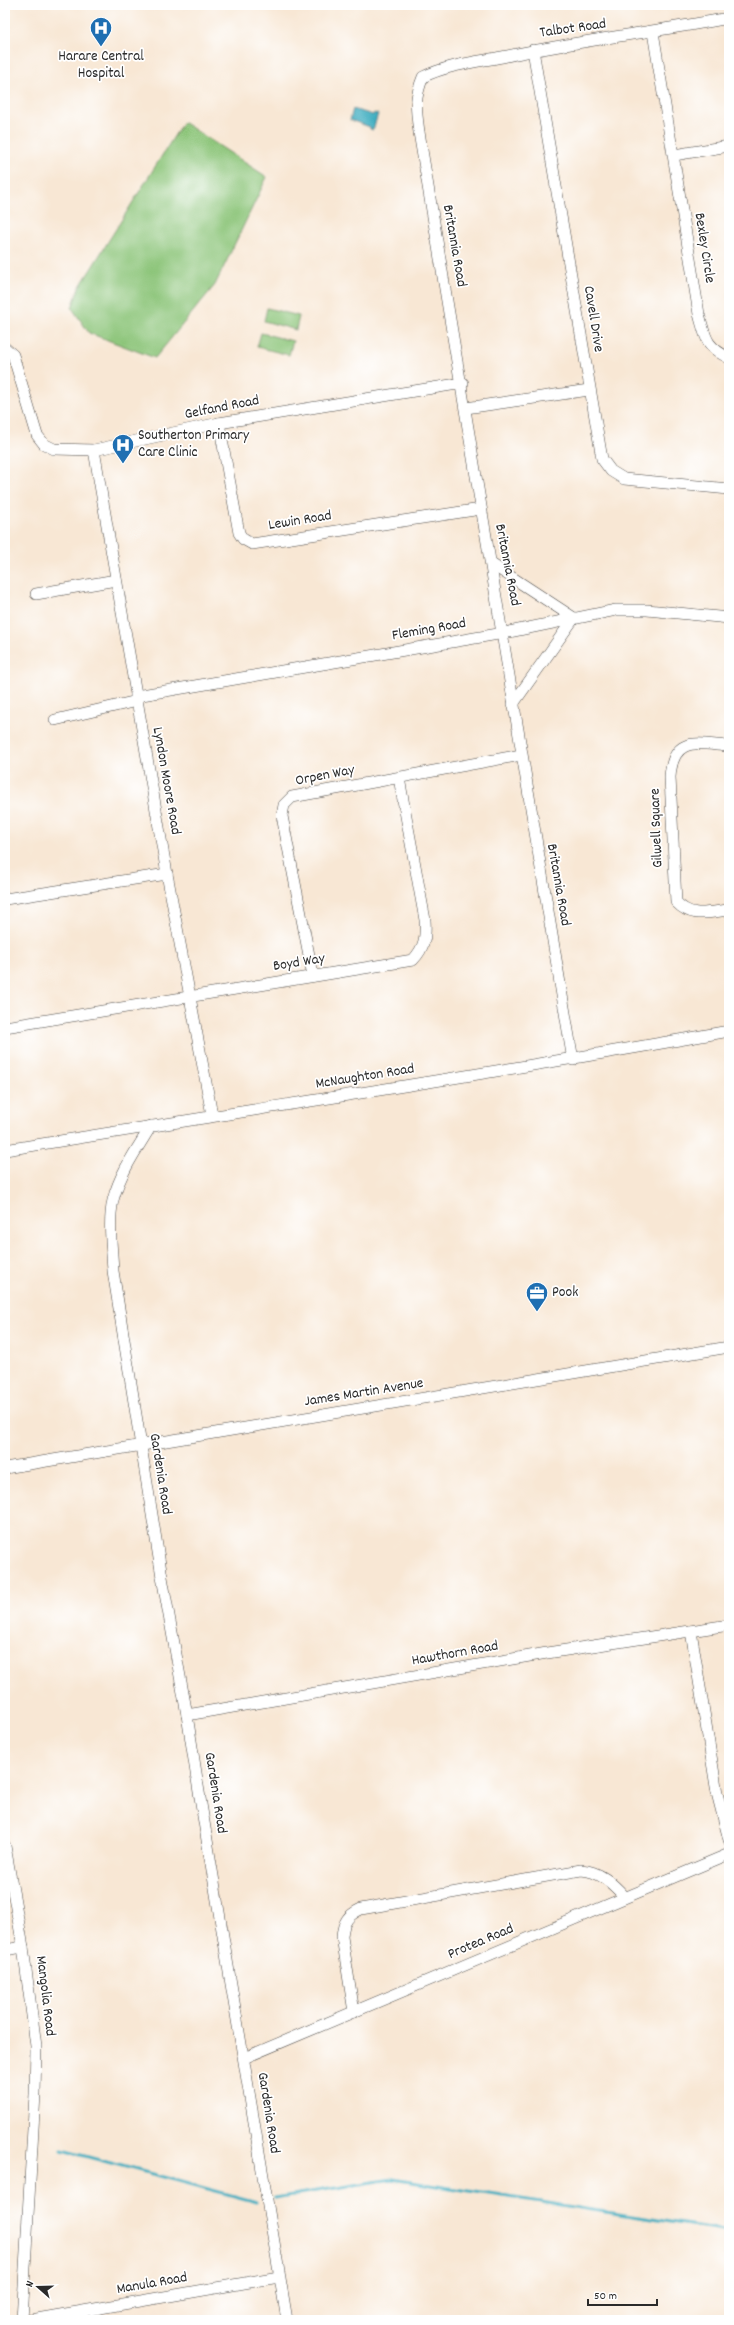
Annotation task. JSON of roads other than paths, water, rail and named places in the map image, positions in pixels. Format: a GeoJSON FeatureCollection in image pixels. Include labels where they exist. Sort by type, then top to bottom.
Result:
{"type":"FeatureCollection","features":[{"type":"Feature","properties":{"kind":"street","name":"Talbot Road"},"geometry":{"type":"LineString","coordinates":[[423,77],[448,68],[533,50],[653,32],[729,18]]}},
{"type":"Feature","properties":{"kind":"street","name":"Bexley Circle"},"geometry":{"type":"LineString","coordinates":[[653,32],[699,314],[710,345],[714,351],[729,358]]}},
{"type":"Feature","properties":{"kind":"street","name":"Cavell Drive"},"geometry":{"type":"LineString","coordinates":[[533,50],[602,459],[611,470],[624,479],[729,489]]}},
{"type":"Feature","properties":{"kind":"street","name":"Britannia Road"},"geometry":{"type":"LineString","coordinates":[[423,77],[416,94],[415,105],[463,383],[481,509],[493,565],[521,755],[573,1060]]}},
{"type":"Feature","properties":{"kind":"street"},"geometry":{"type":"LineString","coordinates":[[674,155],[729,146]]}},
{"type":"Feature","properties":{"kind":"street","name":"Gelfand Road"},"geometry":{"type":"LineString","coordinates":[[5,348],[13,355],[37,435],[44,444],[54,449],[94,450],[219,423],[463,383]]}},
{"type":"Feature","properties":{"kind":"street"},"geometry":{"type":"LineString","coordinates":[[466,408],[590,390]]}},
{"type":"Feature","properties":{"kind":"street","name":"Lewin Road"},"geometry":{"type":"LineString","coordinates":[[219,423],[239,533],[243,539],[252,544],[481,509]]}},
{"type":"Feature","properties":{"kind":"street","name":"Lyndon Moore Road"},"geometry":{"type":"LineString","coordinates":[[94,450],[167,874],[212,1116]]}},
{"type":"Feature","properties":{"kind":"street"},"geometry":{"type":"LineString","coordinates":[[493,565],[574,618],[513,704]]}},
{"type":"Feature","properties":{"kind":"street"},"geometry":{"type":"LineString","coordinates":[[36,594],[116,580]]}},
{"type":"Feature","properties":{"kind":"street","name":"Fleming Road"},"geometry":{"type":"LineString","coordinates":[[55,720],[136,699],[504,632],[616,610],[647,610],[729,618]]}},
{"type":"Feature","properties":{"kind":"street","name":"Gilwell Square"},"geometry":{"type":"LineString","coordinates":[[729,746],[691,744],[680,748],[671,760],[670,777],[676,902],[684,911],[695,914],[729,910]]}},
{"type":"Feature","properties":{"kind":"street","name":"Orpen Way"},"geometry":{"type":"LineString","coordinates":[[312,976],[282,816],[284,805],[292,797],[521,755]]}},
{"type":"Feature","properties":{"kind":"street","name":"Boyd Way"},"geometry":{"type":"LineString","coordinates":[[5,1027],[413,960],[422,950],[426,938],[425,920],[399,778]]}},
{"type":"Feature","properties":{"kind":"street"},"geometry":{"type":"LineString","coordinates":[[5,899],[167,874]]}},
{"type":"Feature","properties":{"kind":"street","name":"McNaughton Road"},"geometry":{"type":"LineString","coordinates":[[5,1150],[573,1060],[729,1031]]}},
{"type":"Feature","properties":{"kind":"street","name":"Gardenia Road"},"geometry":{"type":"LineString","coordinates":[[151,1126],[127,1167],[113,1200],[110,1222],[113,1271],[162,1578],[188,1714],[199,1792],[287,2320]]}},
{"type":"Feature","properties":{"kind":"street","name":"James Martin Avenue"},"geometry":{"type":"LineString","coordinates":[[5,1468],[729,1348]]}},
{"type":"Feature","properties":{"kind":"street","name":"Hawthorn Road"},"geometry":{"type":"LineString","coordinates":[[188,1714],[547,1653],[729,1625]]}},
{"type":"Feature","properties":{"kind":"street"},"geometry":{"type":"LineString","coordinates":[[690,1631],[717,1793],[729,1840]]}},
{"type":"Feature","properties":{"kind":"street","name":"Mangolia Road"},"geometry":{"type":"LineString","coordinates":[[5,1846],[23,1947],[34,2025],[37,2069],[22,2320]]}},
{"type":"Feature","properties":{"kind":"street","name":"Protea Road"},"geometry":{"type":"LineString","coordinates":[[244,2058],[729,1854]]}},
{"type":"Feature","properties":{"kind":"street"},"geometry":{"type":"LineString","coordinates":[[354,2012],[342,1937],[342,1927],[346,1919],[361,1909],[581,1870],[589,1871],[604,1878],[625,1897]]}},
{"type":"Feature","properties":{"kind":"street"},"geometry":{"type":"LineString","coordinates":[[5,1950],[23,1947]]}},
{"type":"Feature","properties":{"kind":"street","name":"Manula Road"},"geometry":{"type":"LineString","coordinates":[[31,2320],[279,2277]]}},
{"type":"Feature","properties":{"kind":"water"},"geometry":{"type":"Polygon","coordinates":[[[353,109],[373,115],[374,113],[378,114],[373,130],[370,129],[370,127],[350,120],[353,109]]]}},
{"type":"Feature","properties":{"kind":"waterway"},"geometry":{"type":"LineString","coordinates":[[62,2150],[257,2202]]}},
{"type":"Feature","properties":{"kind":"waterway"},"geometry":{"type":"LineString","coordinates":[[274,2198],[392,2179],[729,2231]]}},
{"type":"Feature","properties":{"kind":"place","name":"Harare Central Hospital"},"geometry":{"type":"Point","coordinates":[101,48]}},
{"type":"Feature","properties":{"kind":"place","name":"Southerton Primary Care Clinic"},"geometry":{"type":"Point","coordinates":[123,464]}},
{"type":"Feature","properties":{"kind":"place","name":"Pook"},"geometry":{"type":"Point","coordinates":[537,1312]}}]}
